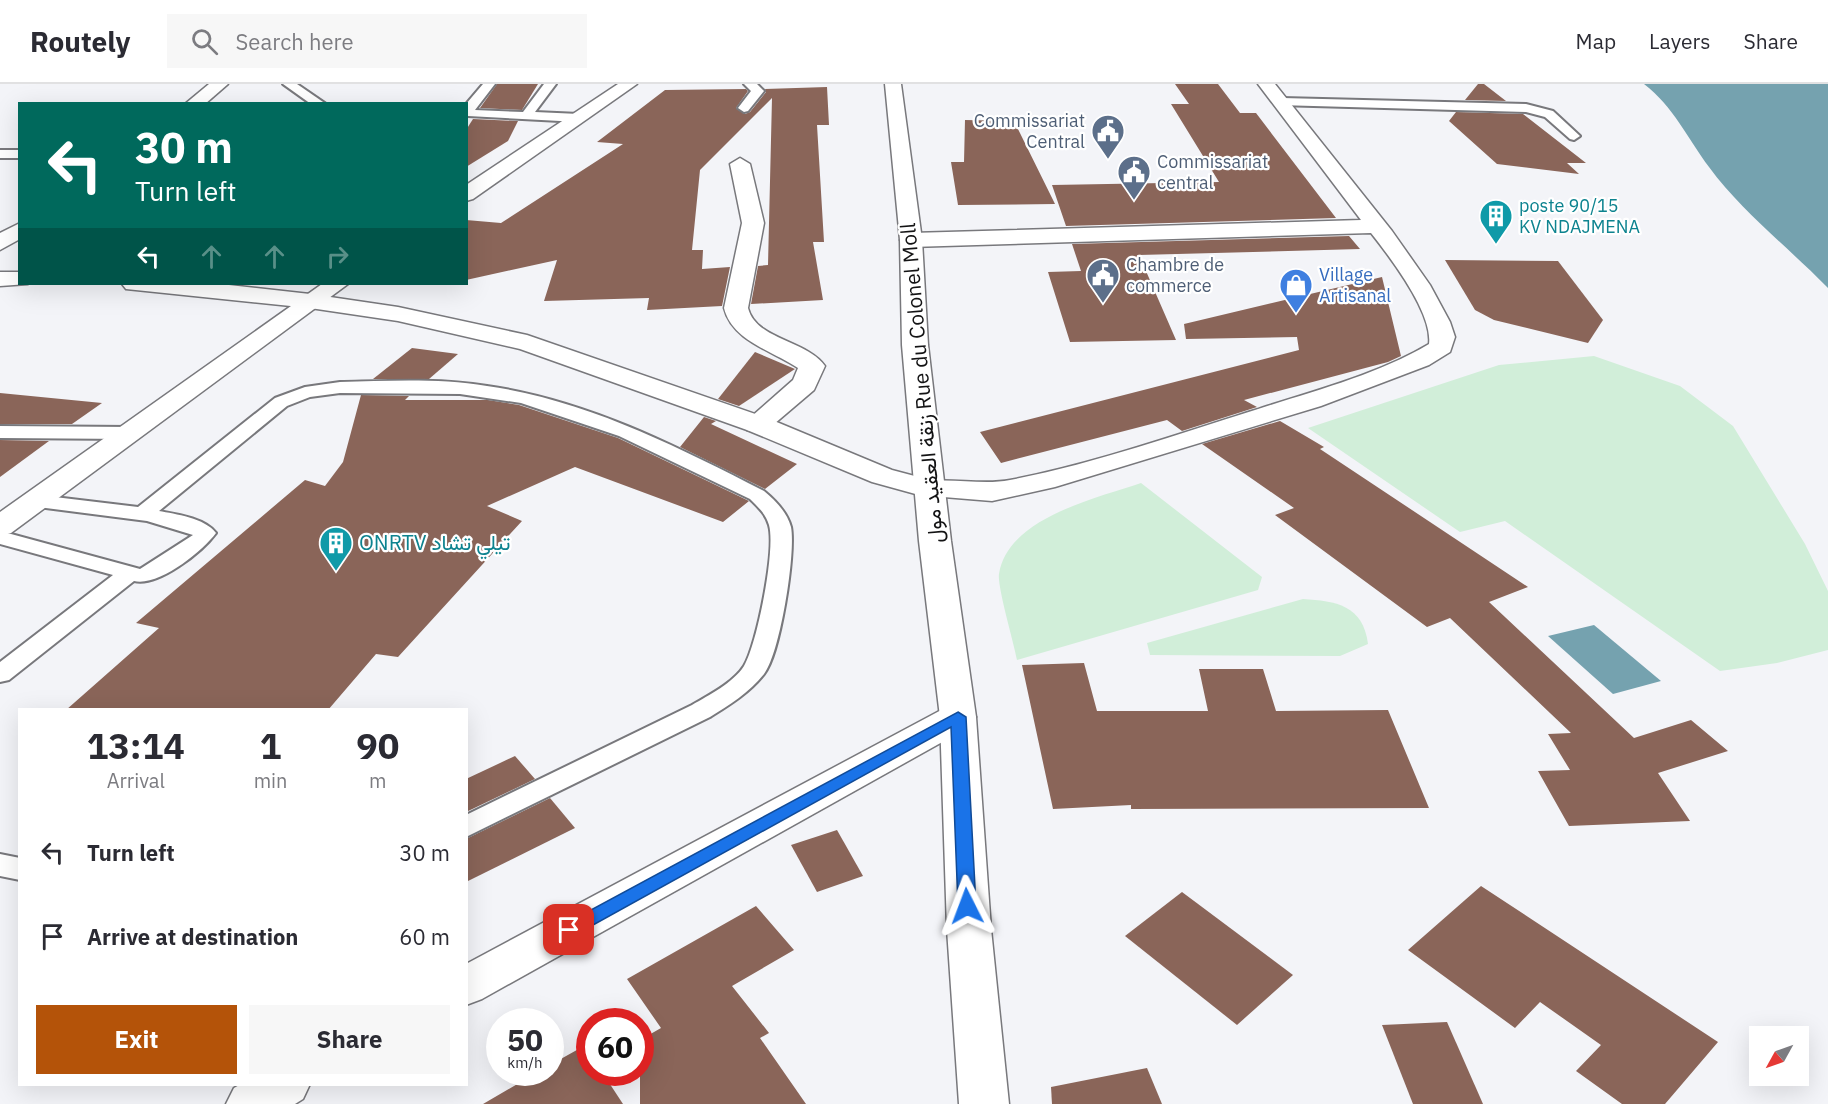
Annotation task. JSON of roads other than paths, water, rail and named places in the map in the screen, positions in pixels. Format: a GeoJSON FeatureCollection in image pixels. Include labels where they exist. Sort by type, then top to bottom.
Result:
{"type":"FeatureCollection","features":[{"type":"Feature","properties":{"kind":"street"},"geometry":{"type":"LineString","coordinates":[[196,102],[220,84]]}},
{"type":"Feature","properties":{"kind":"street"},"geometry":{"type":"LineString","coordinates":[[468,194],[629,84]]}},
{"type":"Feature","properties":{"kind":"street","name":"زنقة العقيد مول Rue du Colonel Moll"},"geometry":{"type":"LineString","coordinates":[[892,84],[912,240],[915,345],[930,489],[958,717],[969,929],[984,1104]]}},
{"type":"Feature","properties":{"kind":"street"},"geometry":{"type":"LineString","coordinates":[[172,285],[398,314],[527,343],[757,424],[833,458],[930,489],[971,492],[1011,489],[1270,414],[1353,386],[1430,356],[1441,348],[1443,339],[1432,308],[1401,255],[1266,84]]}},
{"type":"Feature","properties":{"kind":"street"},"geometry":{"type":"LineString","coordinates":[[740,164],[753,223],[736,308],[741,321],[762,336],[796,353],[812,366],[805,384],[757,424]]}},
{"type":"Feature","properties":{"kind":"street"},"geometry":{"type":"LineString","coordinates":[[912,240],[1377,226]]}},
{"type":"Feature","properties":{"kind":"street"},"geometry":{"type":"LineString","coordinates":[[0,243],[18,230]]}},
{"type":"Feature","properties":{"kind":"street"},"geometry":{"type":"LineString","coordinates":[[0,279],[18,279]]}},
{"type":"Feature","properties":{"kind":"street"},"geometry":{"type":"LineString","coordinates":[[0,526],[38,501],[334,285]]}},
{"type":"Feature","properties":{"kind":"street"},"geometry":{"type":"LineString","coordinates":[[468,985],[958,717]]}},
{"type":"Feature","properties":{"kind":"street"},"geometry":{"type":"LineString","coordinates":[[251,1104],[282,1086]]}},
{"type":"Feature","properties":{"kind":"lane"},"geometry":{"type":"LineString","coordinates":[[289,84],[317,102]]}},
{"type":"Feature","properties":{"kind":"lane"},"geometry":{"type":"LineString","coordinates":[[489,84],[468,109],[472,113],[579,118]]}},
{"type":"Feature","properties":{"kind":"lane"},"geometry":{"type":"LineString","coordinates":[[526,116],[550,84]]}},
{"type":"Feature","properties":{"kind":"lane"},"geometry":{"type":"LineString","coordinates":[[744,108],[758,91],[750,84]]}},
{"type":"Feature","properties":{"kind":"lane"},"geometry":{"type":"LineString","coordinates":[[1282,102],[1527,108],[1549,114],[1574,136]]}},
{"type":"Feature","properties":{"kind":"lane"},"geometry":{"type":"LineString","coordinates":[[0,154],[18,154]]}},
{"type":"Feature","properties":{"kind":"lane"},"geometry":{"type":"LineString","coordinates":[[142,514],[281,402],[300,392],[342,387],[429,387],[488,391],[553,406],[632,433],[757,495],[770,506],[780,526],[781,565],[773,609],[755,669],[730,693],[701,711],[468,826]]}},
{"type":"Feature","properties":{"kind":"lane"},"geometry":{"type":"LineString","coordinates":[[0,432],[130,434]]}},
{"type":"Feature","properties":{"kind":"lane"},"geometry":{"type":"LineString","coordinates":[[0,537],[140,576],[153,573],[200,540],[205,533],[194,526],[142,514],[38,501]]}},
{"type":"Feature","properties":{"kind":"lane"},"geometry":{"type":"LineString","coordinates":[[0,674],[129,574]]}},
{"type":"Feature","properties":{"kind":"lane"},"geometry":{"type":"LineString","coordinates":[[0,865],[18,869]]}},
{"type":"Feature","properties":{"kind":"water"},"geometry":{"type":"Polygon","coordinates":[[[1644,84],[1828,84],[1828,288],[1736,199],[1709,167],[1672,113],[1644,84]]]}},
{"type":"Feature","properties":{"kind":"water"},"geometry":{"type":"Polygon","coordinates":[[[1594,625],[1661,681],[1613,694],[1548,636],[1594,625]]]}},
{"type":"Feature","properties":{"kind":"place","name":"Commissariat Central"},"geometry":{"type":"Point","coordinates":[1108,160]}},
{"type":"Feature","properties":{"kind":"place","name":"Commissariat central"},"geometry":{"type":"Point","coordinates":[1134,201]}},
{"type":"Feature","properties":{"kind":"place","name":"poste 90/15 KV NDAJMENA"},"geometry":{"type":"Point","coordinates":[1496,245]}},
{"type":"Feature","properties":{"kind":"place","name":"Chambre de commerce"},"geometry":{"type":"Point","coordinates":[1103,304]}},
{"type":"Feature","properties":{"kind":"place","name":"Village Artisanal"},"geometry":{"type":"Point","coordinates":[1296,314]}},
{"type":"Feature","properties":{"kind":"place","name":"ONRTV تيلي تشاد"},"geometry":{"type":"Point","coordinates":[336,572]}}]}
